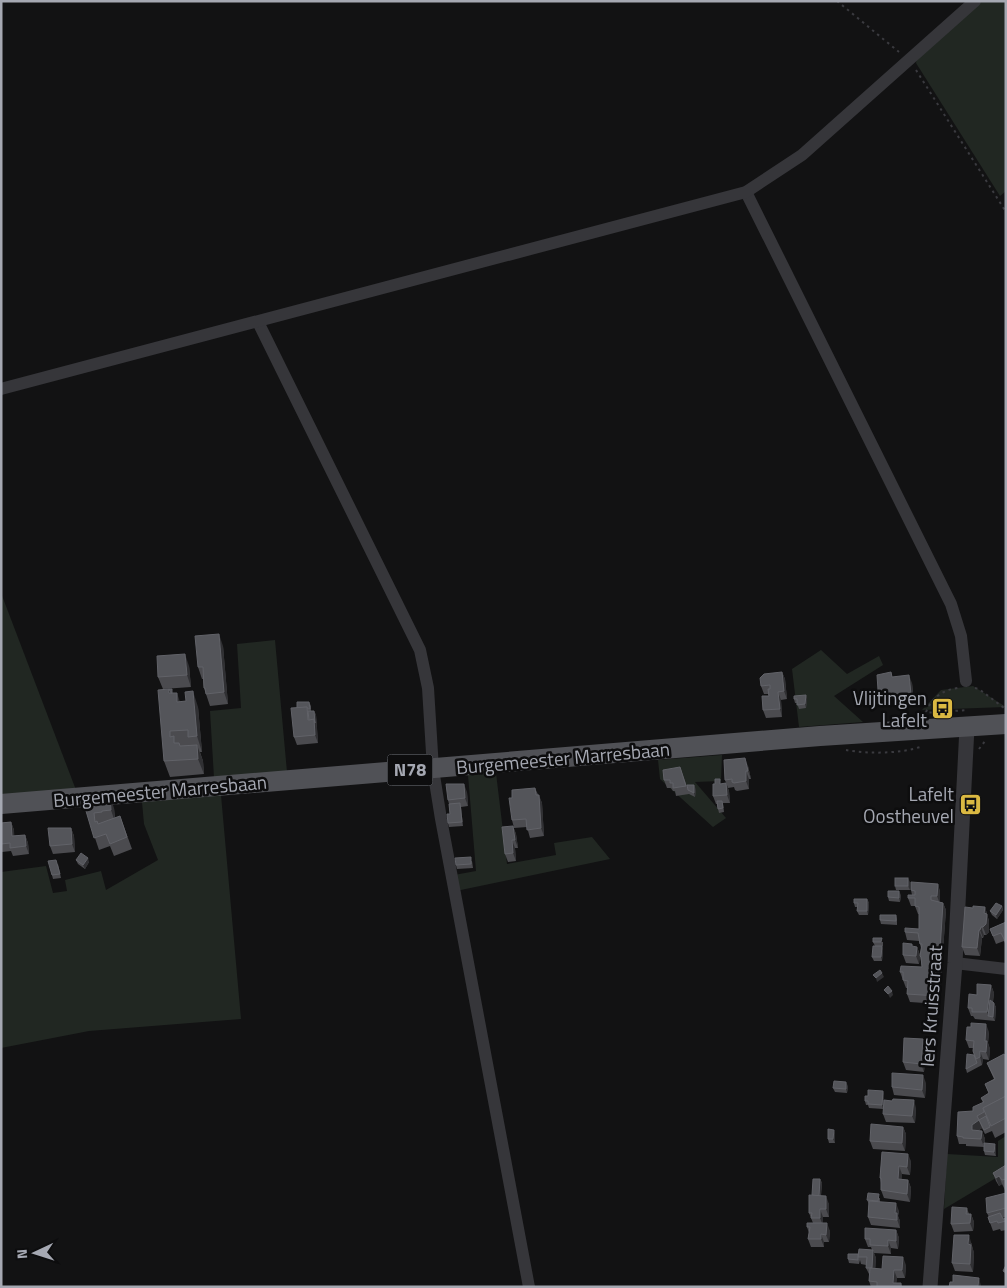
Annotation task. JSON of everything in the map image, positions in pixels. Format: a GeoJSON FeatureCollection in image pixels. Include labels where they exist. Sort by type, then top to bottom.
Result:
{"type":"FeatureCollection","features":[{"type":"Feature","properties":{"kind":"main road","name":"Burgemeester Marresbaan"},"geometry":{"type":"LineString","coordinates":[[1,804],[810,737],[1001,713]]}},
{"type":"Feature","properties":{"kind":"street"},"geometry":{"type":"LineString","coordinates":[[1,389],[746,192],[802,155],[975,1]]}},
{"type":"Feature","properties":{"kind":"street"},"geometry":{"type":"LineString","coordinates":[[746,192],[951,604],[961,636],[966,685]]}},
{"type":"Feature","properties":{"kind":"street"},"geometry":{"type":"LineString","coordinates":[[258,322],[420,650],[428,688],[433,768],[440,819],[529,1287]]}},
{"type":"Feature","properties":{"kind":"street","name":"Iers Kruisstraat"},"geometry":{"type":"LineString","coordinates":[[930,1287],[955,963],[971,718]]}},
{"type":"Feature","properties":{"kind":"street"},"geometry":{"type":"LineString","coordinates":[[955,963],[1006,969]]}},
{"type":"Feature","properties":{"kind":"path"},"geometry":{"type":"LineString","coordinates":[[837,1],[910,60],[1006,212]]}},
{"type":"Feature","properties":{"kind":"path"},"geometry":{"type":"LineString","coordinates":[[971,718],[926,712],[928,706],[937,696],[946,690],[966,685],[979,689],[1001,713]]}},
{"type":"Feature","properties":{"kind":"shaded area"},"geometry":{"type":"Polygon","coordinates":[[[981,1],[1006,1],[1006,191],[1000,196],[916,63],[917,58],[981,1]]]}},
{"type":"Feature","properties":{"kind":"shaded area"},"geometry":{"type":"Polygon","coordinates":[[[1,593],[76,790],[1,796],[1,593]]]}},
{"type":"Feature","properties":{"kind":"shaded area"},"geometry":{"type":"Polygon","coordinates":[[[275,640],[287,772],[214,778],[210,711],[241,708],[237,644],[275,640]]]}},
{"type":"Feature","properties":{"kind":"shaded area"},"geometry":{"type":"Polygon","coordinates":[[[821,650],[847,674],[879,656],[883,665],[834,696],[863,722],[799,727],[792,669],[821,650]]]}},
{"type":"Feature","properties":{"kind":"shaded area"},"geometry":{"type":"Polygon","coordinates":[[[973,686],[1006,707],[922,710],[941,690],[973,686]]]}},
{"type":"Feature","properties":{"kind":"shaded area"},"geometry":{"type":"Polygon","coordinates":[[[722,755],[721,781],[695,782],[726,818],[713,827],[660,779],[658,760],[722,755]]]}},
{"type":"Feature","properties":{"kind":"shaded area"},"geometry":{"type":"Polygon","coordinates":[[[496,773],[507,864],[556,855],[554,843],[592,837],[610,859],[456,891],[454,875],[476,871],[468,775],[496,773]]]}},
{"type":"Feature","properties":{"kind":"shaded area"},"geometry":{"type":"Polygon","coordinates":[[[221,795],[241,1019],[89,1031],[1,1048],[1,872],[46,866],[53,893],[67,891],[65,880],[101,871],[106,890],[158,860],[144,824],[142,802],[221,795]]]}},
{"type":"Feature","properties":{"kind":"shaded area"},"geometry":{"type":"Polygon","coordinates":[[[1006,1136],[1006,1172],[944,1209],[947,1154],[998,1157],[998,1141],[1006,1136]]]}},
{"type":"Feature","properties":{"kind":"building"},"geometry":{"type":"Polygon","coordinates":[[[219,634],[224,692],[206,694],[203,667],[198,667],[195,636],[219,634]]]}},
{"type":"Feature","properties":{"kind":"building"},"geometry":{"type":"Polygon","coordinates":[[[185,654],[187,675],[158,677],[157,656],[185,654]]]}},
{"type":"Feature","properties":{"kind":"building"},"geometry":{"type":"Polygon","coordinates":[[[782,672],[784,691],[778,692],[780,709],[763,710],[762,696],[769,696],[768,689],[770,689],[770,685],[761,686],[760,678],[764,674],[782,672]]]}},
{"type":"Feature","properties":{"kind":"building"},"geometry":{"type":"Polygon","coordinates":[[[891,672],[892,677],[909,675],[911,694],[882,697],[881,689],[878,690],[877,675],[891,672]]]}},
{"type":"Feature","properties":{"kind":"building"},"geometry":{"type":"Polygon","coordinates":[[[169,689],[169,693],[177,693],[177,702],[186,701],[185,692],[193,691],[197,736],[188,737],[188,730],[170,731],[170,737],[174,736],[174,743],[179,743],[180,746],[197,745],[198,759],[164,761],[158,690],[169,689]]]}},
{"type":"Feature","properties":{"kind":"building"},"geometry":{"type":"Polygon","coordinates":[[[806,695],[805,704],[797,705],[797,699],[794,699],[794,696],[806,695]]]}},
{"type":"Feature","properties":{"kind":"building"},"geometry":{"type":"Polygon","coordinates":[[[297,702],[309,702],[310,709],[307,707],[297,708],[297,702]]]}},
{"type":"Feature","properties":{"kind":"building"},"geometry":{"type":"Polygon","coordinates":[[[307,707],[308,720],[314,719],[315,735],[294,737],[291,708],[307,707]]]}},
{"type":"Feature","properties":{"kind":"building"},"geometry":{"type":"Polygon","coordinates":[[[308,711],[314,711],[315,723],[314,719],[309,720],[308,711]]]}},
{"type":"Feature","properties":{"kind":"building"},"geometry":{"type":"Polygon","coordinates":[[[745,758],[748,771],[746,771],[746,781],[734,783],[732,779],[725,780],[724,760],[745,758]]]}},
{"type":"Feature","properties":{"kind":"building"},"geometry":{"type":"Polygon","coordinates":[[[680,767],[686,786],[673,788],[673,783],[670,783],[670,780],[664,780],[663,770],[680,767]]]}},
{"type":"Feature","properties":{"kind":"building"},"geometry":{"type":"Polygon","coordinates":[[[715,779],[720,779],[720,784],[726,783],[727,795],[713,796],[715,779]]]}},
{"type":"Feature","properties":{"kind":"building"},"geometry":{"type":"Polygon","coordinates":[[[446,784],[464,784],[465,798],[448,800],[446,784]]]}},
{"type":"Feature","properties":{"kind":"building"},"geometry":{"type":"Polygon","coordinates":[[[687,785],[694,785],[694,793],[688,790],[687,785]]]}},
{"type":"Feature","properties":{"kind":"building"},"geometry":{"type":"Polygon","coordinates":[[[535,788],[536,795],[539,795],[541,828],[527,830],[526,819],[512,820],[509,798],[512,798],[512,790],[535,788]]]}},
{"type":"Feature","properties":{"kind":"building"},"geometry":{"type":"Polygon","coordinates":[[[110,796],[111,810],[94,813],[95,822],[97,821],[98,824],[120,816],[127,837],[110,844],[106,834],[94,838],[86,811],[85,798],[110,796]]]}},
{"type":"Feature","properties":{"kind":"building"},"geometry":{"type":"Polygon","coordinates":[[[717,801],[722,801],[723,808],[718,809],[717,801]]]}},
{"type":"Feature","properties":{"kind":"building"},"geometry":{"type":"Polygon","coordinates":[[[460,803],[462,822],[448,823],[447,814],[450,814],[449,804],[460,803]]]}},
{"type":"Feature","properties":{"kind":"building"},"geometry":{"type":"Polygon","coordinates":[[[11,822],[12,836],[25,835],[26,846],[10,848],[10,843],[1,844],[1,823],[11,822]]]}},
{"type":"Feature","properties":{"kind":"building"},"geometry":{"type":"Polygon","coordinates":[[[513,826],[515,840],[512,840],[513,853],[505,854],[502,827],[513,826]]]}},
{"type":"Feature","properties":{"kind":"building"},"geometry":{"type":"Polygon","coordinates":[[[48,828],[71,828],[72,844],[50,846],[48,828]]]}},
{"type":"Feature","properties":{"kind":"building"},"geometry":{"type":"Polygon","coordinates":[[[81,853],[88,858],[83,865],[76,860],[81,853]]]}},
{"type":"Feature","properties":{"kind":"building"},"geometry":{"type":"Polygon","coordinates":[[[471,857],[471,864],[456,865],[455,858],[471,857]]]}},
{"type":"Feature","properties":{"kind":"building"},"geometry":{"type":"Polygon","coordinates":[[[56,860],[60,874],[52,875],[48,861],[56,860]]]}},
{"type":"Feature","properties":{"kind":"building"},"geometry":{"type":"Polygon","coordinates":[[[895,878],[908,878],[908,886],[895,886],[895,878]]]}},
{"type":"Feature","properties":{"kind":"building"},"geometry":{"type":"Polygon","coordinates":[[[911,882],[938,884],[937,896],[931,896],[931,900],[943,903],[937,996],[907,994],[908,981],[903,980],[903,972],[900,972],[901,966],[922,967],[920,956],[922,944],[920,944],[918,933],[905,932],[905,928],[919,929],[919,907],[915,906],[915,898],[908,898],[908,895],[915,895],[915,891],[911,890],[911,882]]]}},
{"type":"Feature","properties":{"kind":"building"},"geometry":{"type":"Polygon","coordinates":[[[888,891],[899,891],[899,898],[888,897],[888,891]]]}},
{"type":"Feature","properties":{"kind":"building"},"geometry":{"type":"Polygon","coordinates":[[[854,899],[867,899],[867,911],[857,911],[858,903],[854,903],[854,899]]]}},
{"type":"Feature","properties":{"kind":"building"},"geometry":{"type":"Polygon","coordinates":[[[996,903],[1002,906],[996,915],[990,911],[996,903]]]}},
{"type":"Feature","properties":{"kind":"building"},"geometry":{"type":"Polygon","coordinates":[[[973,906],[985,907],[984,913],[987,914],[986,924],[979,930],[977,948],[962,947],[965,907],[973,908],[973,906]]]}},
{"type":"Feature","properties":{"kind":"building"},"geometry":{"type":"Polygon","coordinates":[[[880,915],[896,915],[896,921],[880,920],[880,915]]]}},
{"type":"Feature","properties":{"kind":"building"},"geometry":{"type":"Polygon","coordinates":[[[1006,922],[1006,943],[1001,933],[993,936],[990,929],[1006,922]]]}},
{"type":"Feature","properties":{"kind":"building"},"geometry":{"type":"Polygon","coordinates":[[[873,938],[882,938],[881,942],[873,942],[873,938]]]}},
{"type":"Feature","properties":{"kind":"building"},"geometry":{"type":"Polygon","coordinates":[[[903,943],[912,944],[912,946],[917,947],[916,956],[903,955],[903,943]]]}},
{"type":"Feature","properties":{"kind":"building"},"geometry":{"type":"Polygon","coordinates":[[[873,946],[882,946],[881,957],[872,957],[873,946]]]}},
{"type":"Feature","properties":{"kind":"building"},"geometry":{"type":"Polygon","coordinates":[[[880,970],[882,973],[876,978],[873,975],[880,970]]]}},
{"type":"Feature","properties":{"kind":"building"},"geometry":{"type":"Polygon","coordinates":[[[977,984],[991,985],[987,1012],[972,1012],[972,1008],[968,1008],[969,994],[977,995],[977,984]]]}},
{"type":"Feature","properties":{"kind":"building"},"geometry":{"type":"Polygon","coordinates":[[[888,986],[892,991],[888,994],[884,990],[888,986]]]}},
{"type":"Feature","properties":{"kind":"building"},"geometry":{"type":"Polygon","coordinates":[[[990,1000],[994,1003],[993,1017],[988,1016],[990,1000]]]}},
{"type":"Feature","properties":{"kind":"building"},"geometry":{"type":"Polygon","coordinates":[[[971,1023],[986,1024],[986,1052],[980,1051],[980,1057],[976,1059],[973,1051],[974,1041],[966,1040],[967,1027],[971,1027],[971,1023]]]}},
{"type":"Feature","properties":{"kind":"building"},"geometry":{"type":"Polygon","coordinates":[[[904,1038],[923,1039],[921,1064],[903,1062],[904,1038]]]}},
{"type":"Feature","properties":{"kind":"building"},"geometry":{"type":"Polygon","coordinates":[[[967,1054],[974,1055],[977,1063],[966,1069],[967,1054]]]}},
{"type":"Feature","properties":{"kind":"building"},"geometry":{"type":"Polygon","coordinates":[[[1004,1054],[1006,1057],[1006,1096],[983,1108],[984,1112],[977,1116],[979,1120],[972,1125],[972,1130],[982,1131],[981,1139],[957,1136],[958,1112],[973,1111],[973,1107],[984,1102],[981,1098],[989,1093],[985,1084],[995,1079],[987,1063],[1004,1054]]]}},
{"type":"Feature","properties":{"kind":"building"},"geometry":{"type":"Polygon","coordinates":[[[892,1073],[923,1075],[922,1090],[892,1087],[892,1073]]]}},
{"type":"Feature","properties":{"kind":"building"},"geometry":{"type":"Polygon","coordinates":[[[834,1081],[846,1082],[846,1089],[833,1088],[834,1081]]]}},
{"type":"Feature","properties":{"kind":"building"},"geometry":{"type":"Polygon","coordinates":[[[868,1090],[883,1091],[882,1105],[868,1104],[868,1101],[865,1101],[865,1096],[868,1096],[868,1090]]]}},
{"type":"Feature","properties":{"kind":"building"},"geometry":{"type":"Polygon","coordinates":[[[1006,1096],[1006,1118],[991,1126],[983,1108],[1006,1096]]]}},
{"type":"Feature","properties":{"kind":"building"},"geometry":{"type":"Polygon","coordinates":[[[893,1099],[914,1100],[912,1116],[883,1114],[884,1100],[892,1101],[893,1099]]]}},
{"type":"Feature","properties":{"kind":"building"},"geometry":{"type":"Polygon","coordinates":[[[986,1116],[990,1127],[984,1130],[979,1120],[986,1116]]]}},
{"type":"Feature","properties":{"kind":"building"},"geometry":{"type":"Polygon","coordinates":[[[871,1124],[903,1127],[902,1143],[870,1141],[871,1124]]]}},
{"type":"Feature","properties":{"kind":"building"},"geometry":{"type":"Polygon","coordinates":[[[828,1129],[834,1130],[833,1139],[828,1139],[828,1129]]]}},
{"type":"Feature","properties":{"kind":"building"},"geometry":{"type":"Polygon","coordinates":[[[984,1143],[995,1144],[994,1152],[984,1151],[984,1143]]]}},
{"type":"Feature","properties":{"kind":"building"},"geometry":{"type":"Polygon","coordinates":[[[882,1152],[908,1154],[907,1167],[899,1166],[898,1179],[908,1180],[907,1194],[881,1190],[882,1152]]]}},
{"type":"Feature","properties":{"kind":"building"},"geometry":{"type":"Polygon","coordinates":[[[1006,1165],[1006,1179],[1002,1180],[999,1176],[996,1178],[993,1173],[1006,1165]]]}},
{"type":"Feature","properties":{"kind":"building"},"geometry":{"type":"Polygon","coordinates":[[[813,1179],[820,1179],[819,1196],[812,1195],[813,1179]]]}},
{"type":"Feature","properties":{"kind":"building"},"geometry":{"type":"Polygon","coordinates":[[[868,1193],[879,1194],[878,1201],[867,1200],[868,1193]]]}},
{"type":"Feature","properties":{"kind":"building"},"geometry":{"type":"Polygon","coordinates":[[[1006,1193],[1006,1208],[987,1213],[986,1198],[1006,1193]]]}},
{"type":"Feature","properties":{"kind":"building"},"geometry":{"type":"Polygon","coordinates":[[[809,1195],[826,1196],[826,1209],[820,1209],[820,1218],[811,1218],[812,1213],[809,1213],[809,1195]]]}},
{"type":"Feature","properties":{"kind":"building"},"geometry":{"type":"Polygon","coordinates":[[[869,1201],[896,1203],[895,1213],[897,1213],[897,1220],[868,1217],[869,1201]]]}},
{"type":"Feature","properties":{"kind":"building"},"geometry":{"type":"Polygon","coordinates":[[[952,1207],[967,1208],[966,1214],[971,1214],[970,1223],[951,1224],[952,1207]]]}},
{"type":"Feature","properties":{"kind":"building"},"geometry":{"type":"Polygon","coordinates":[[[1000,1213],[1003,1219],[1006,1218],[1006,1221],[990,1223],[988,1217],[1000,1213]]]}},
{"type":"Feature","properties":{"kind":"building"},"geometry":{"type":"Polygon","coordinates":[[[807,1223],[827,1223],[826,1235],[821,1234],[821,1239],[808,1239],[810,1227],[807,1227],[807,1223]]]}},
{"type":"Feature","properties":{"kind":"building"},"geometry":{"type":"Polygon","coordinates":[[[865,1228],[896,1230],[896,1241],[888,1240],[888,1246],[870,1245],[870,1239],[865,1239],[865,1228]]]}},
{"type":"Feature","properties":{"kind":"building"},"geometry":{"type":"Polygon","coordinates":[[[954,1235],[969,1235],[968,1244],[971,1245],[970,1264],[952,1263],[954,1235]]]}},
{"type":"Feature","properties":{"kind":"building"},"geometry":{"type":"Polygon","coordinates":[[[859,1249],[873,1250],[872,1268],[866,1268],[867,1257],[858,1257],[859,1249]]]}},
{"type":"Feature","properties":{"kind":"building"},"geometry":{"type":"Polygon","coordinates":[[[848,1254],[858,1254],[858,1260],[848,1259],[848,1254]]]}},
{"type":"Feature","properties":{"kind":"building"},"geometry":{"type":"Polygon","coordinates":[[[883,1256],[903,1257],[902,1270],[894,1270],[893,1283],[901,1283],[901,1287],[877,1287],[877,1282],[869,1281],[870,1268],[882,1269],[883,1256]]]}},
{"type":"Feature","properties":{"kind":"building"},"geometry":{"type":"Polygon","coordinates":[[[953,1275],[979,1278],[978,1286],[949,1287],[950,1282],[953,1282],[953,1275]]]}},
{"type":"Feature","properties":{"kind":"place","name":"Vlijtingen Lafelt"},"geometry":{"type":"Point","coordinates":[943,709]}},
{"type":"Feature","properties":{"kind":"place","name":"Lafelt Oostheuvel"},"geometry":{"type":"Point","coordinates":[970,805]}}]}
